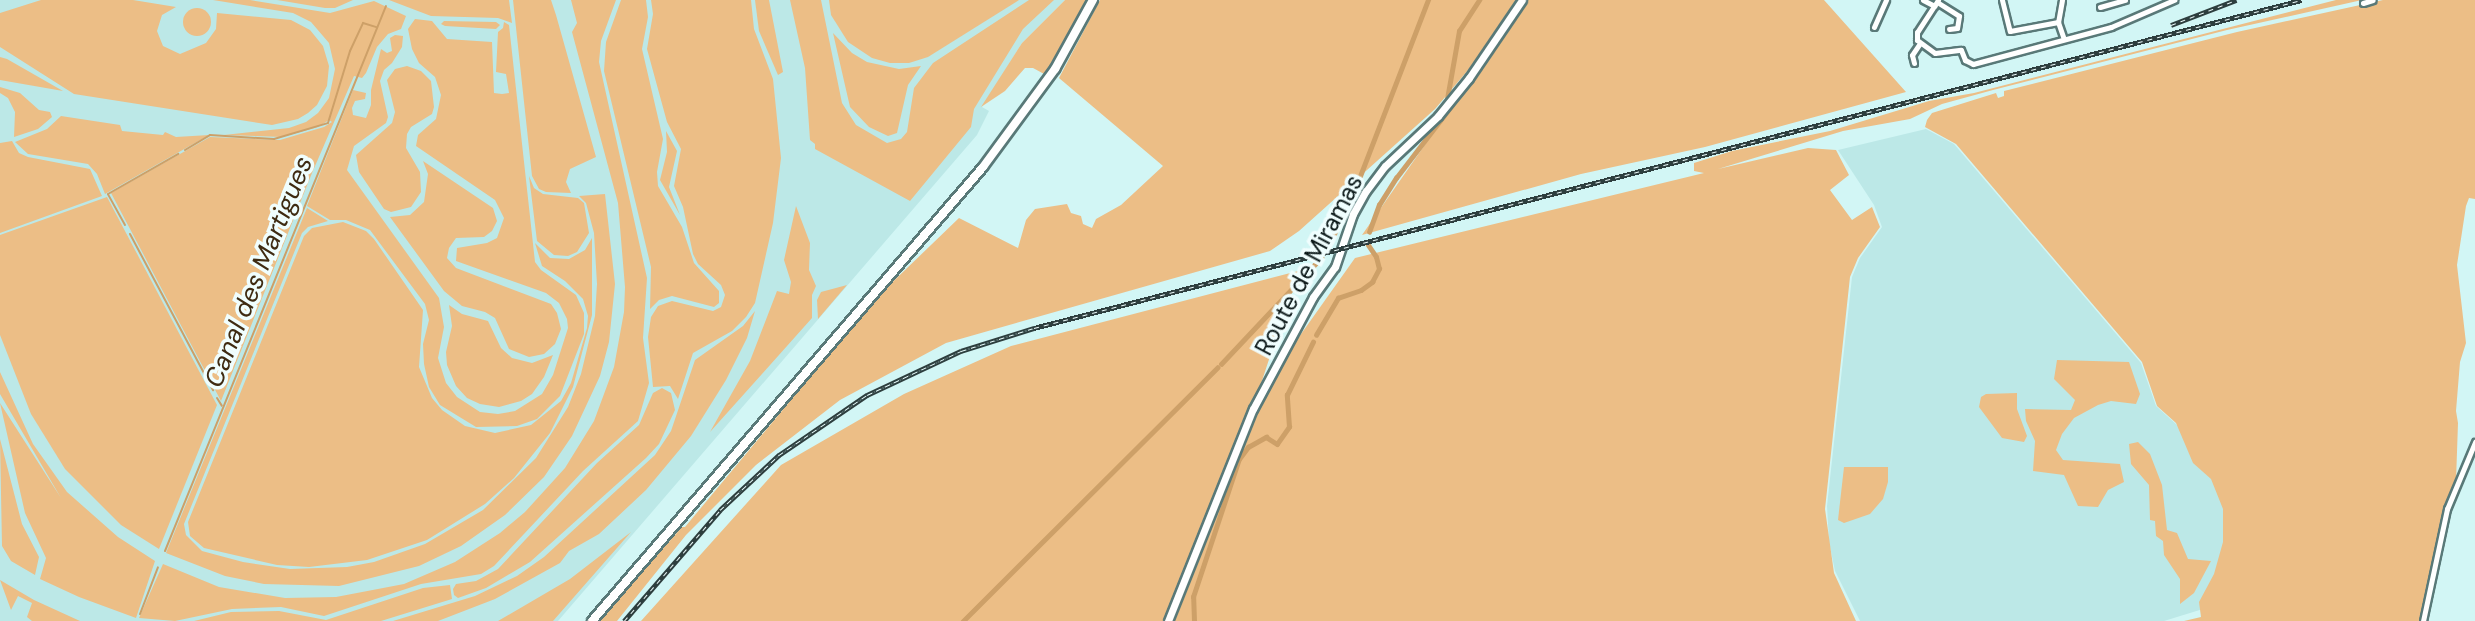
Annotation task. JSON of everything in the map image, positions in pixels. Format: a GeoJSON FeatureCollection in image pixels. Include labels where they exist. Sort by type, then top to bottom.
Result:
{"type":"FeatureCollection","features":[{"type":"Feature","properties":{"kind":"main road"},"geometry":{"type":"LineString","coordinates":[[592,621],[983,167],[1055,69],[1093,0]]}},
{"type":"Feature","properties":{"kind":"main road","name":"Route de Miramas"},"geometry":{"type":"LineString","coordinates":[[1168,621],[1253,409],[1313,297],[1335,267],[1353,214],[1366,191],[1385,166],[1438,116],[1469,78],[1522,0]]}},
{"type":"Feature","properties":{"kind":"street"},"geometry":{"type":"LineString","coordinates":[[1874,27],[1886,0]]}},
{"type":"Feature","properties":{"kind":"street"},"geometry":{"type":"LineString","coordinates":[[1923,0],[1937,3],[1959,16],[1957,28],[1949,29]]}},
{"type":"Feature","properties":{"kind":"street"},"geometry":{"type":"LineString","coordinates":[[2002,0],[2010,31],[2058,22]]}},
{"type":"Feature","properties":{"kind":"street"},"geometry":{"type":"LineString","coordinates":[[2062,0],[2058,22],[2064,39]]}},
{"type":"Feature","properties":{"kind":"street"},"geometry":{"type":"LineString","coordinates":[[2100,7],[2125,0]]}},
{"type":"Feature","properties":{"kind":"street"},"geometry":{"type":"LineString","coordinates":[[1937,3],[1917,32],[1920,43],[1938,54],[1961,50],[1970,64],[2111,27],[2174,0]]}},
{"type":"Feature","properties":{"kind":"street"},"geometry":{"type":"LineString","coordinates":[[2363,3],[2373,0]]}},
{"type":"Feature","properties":{"kind":"street"},"geometry":{"type":"LineString","coordinates":[[1914,63],[1912,55],[1920,43]]}},
{"type":"Feature","properties":{"kind":"street"},"geometry":{"type":"LineString","coordinates":[[2423,621],[2447,509],[2475,442]]}},
{"type":"Feature","properties":{"kind":"shaded area"},"geometry":{"type":"Polygon","coordinates":[[[0,0],[1065,0],[1022,43],[982,107],[989,111],[977,135],[558,621],[0,621],[0,0]]]}},
{"type":"Feature","properties":{"kind":"shaded area"},"geometry":{"type":"Polygon","coordinates":[[[41,0],[133,0],[176,7],[162,15],[157,31],[163,46],[180,54],[206,43],[216,29],[217,13],[291,20],[310,30],[323,46],[329,66],[327,86],[317,105],[308,113],[298,119],[272,125],[74,94],[0,47],[0,13],[41,0]]]}},
{"type":"Feature","properties":{"kind":"shaded area"},"geometry":{"type":"Polygon","coordinates":[[[213,0],[250,0],[330,13],[374,1],[406,16],[401,29],[388,34],[377,47],[362,78],[354,76],[312,173],[221,401],[111,193],[210,137],[280,140],[324,127],[332,122],[329,120],[318,127],[282,137],[224,135],[289,128],[306,122],[318,113],[329,98],[335,69],[329,43],[311,22],[293,13],[213,0]]]}},
{"type":"Feature","properties":{"kind":"shaded area"},"geometry":{"type":"Polygon","coordinates":[[[277,0],[353,0],[335,8],[325,8],[277,0]]]}},
{"type":"Feature","properties":{"kind":"shaded area"},"geometry":{"type":"Polygon","coordinates":[[[389,0],[509,0],[512,23],[498,18],[431,16],[389,0]]]}},
{"type":"Feature","properties":{"kind":"shaded area"},"geometry":{"type":"Polygon","coordinates":[[[513,0],[551,0],[556,15],[596,157],[570,169],[566,182],[571,193],[546,192],[539,189],[532,176],[513,0]]]}},
{"type":"Feature","properties":{"kind":"shaded area"},"geometry":{"type":"Polygon","coordinates":[[[571,0],[616,0],[601,41],[599,62],[647,278],[643,338],[649,383],[638,421],[583,471],[494,566],[481,574],[421,584],[324,616],[281,607],[232,609],[175,621],[139,618],[163,564],[219,587],[285,598],[336,597],[404,584],[455,562],[500,533],[525,512],[565,468],[594,421],[614,367],[624,312],[625,287],[618,203],[572,32],[577,23],[571,0]]]}},
{"type":"Feature","properties":{"kind":"shaded area"},"geometry":{"type":"Polygon","coordinates":[[[621,0],[646,0],[648,17],[642,49],[663,139],[657,172],[658,186],[682,227],[694,263],[719,291],[719,303],[714,307],[672,296],[659,300],[650,309],[651,267],[604,71],[606,42],[621,0]]]}},
{"type":"Feature","properties":{"kind":"shaded area"},"geometry":{"type":"Polygon","coordinates":[[[651,0],[751,0],[754,29],[773,79],[781,158],[773,223],[755,303],[732,331],[693,353],[678,399],[670,386],[653,387],[648,337],[651,317],[658,306],[672,301],[713,311],[721,307],[725,295],[721,285],[698,264],[693,254],[683,207],[674,186],[681,149],[667,122],[647,49],[653,14],[651,0]]]}},
{"type":"Feature","properties":{"kind":"shaded area"},"geometry":{"type":"Polygon","coordinates":[[[755,0],[769,0],[783,72],[778,75],[759,31],[755,0]]]}},
{"type":"Feature","properties":{"kind":"shaded area"},"geometry":{"type":"Polygon","coordinates":[[[790,0],[821,0],[842,103],[856,125],[887,143],[901,139],[907,132],[914,88],[933,63],[1029,0],[1054,0],[1023,29],[974,109],[971,127],[910,201],[815,149],[815,144],[810,140],[805,68],[790,0]]]}},
{"type":"Feature","properties":{"kind":"shaded area"},"geometry":{"type":"Polygon","coordinates":[[[829,0],[1019,0],[928,57],[909,63],[890,63],[872,58],[848,42],[831,15],[829,0]]]}},
{"type":"Feature","properties":{"kind":"shaded area"},"geometry":{"type":"Polygon","coordinates":[[[1065,0],[1086,0],[1046,75],[1033,68],[1025,68],[1005,91],[981,107],[1022,43],[1065,0]]]}},
{"type":"Feature","properties":{"kind":"shaded area"},"geometry":{"type":"Polygon","coordinates":[[[1100,0],[1516,0],[1480,56],[1435,109],[1299,231],[1270,251],[946,343],[840,400],[756,465],[686,535],[617,621],[599,621],[682,527],[685,527],[876,298],[959,218],[1018,248],[1026,220],[1035,209],[1067,204],[1071,213],[1081,216],[1083,224],[1092,228],[1096,219],[1121,205],[1163,166],[1059,78],[1100,0]]]}},
{"type":"Feature","properties":{"kind":"shaded area"},"geometry":{"type":"Polygon","coordinates":[[[1526,0],[1824,0],[1906,92],[1705,147],[1581,174],[1362,235],[1526,0]]]}},
{"type":"Feature","properties":{"kind":"shaded area"},"geometry":{"type":"Polygon","coordinates":[[[2336,0],[2362,0],[2227,30],[1993,90],[1942,104],[1910,119],[1843,131],[1718,169],[1808,148],[1836,150],[1849,175],[1830,190],[1852,220],[1872,207],[1880,227],[1858,258],[1850,277],[1825,509],[1834,573],[1856,621],[641,621],[781,465],[904,394],[1011,346],[1298,271],[1257,396],[1355,258],[1704,173],[1694,171],[1694,163],[1732,151],[1830,131],[1929,101],[1974,93],[2336,0]]]}},
{"type":"Feature","properties":{"kind":"shaded area"},"geometry":{"type":"Polygon","coordinates":[[[2383,0],[2475,0],[2475,199],[2469,198],[2466,206],[2457,265],[2466,343],[2460,362],[2456,411],[2456,481],[2444,510],[2420,621],[2184,621],[2201,617],[2199,602],[2214,574],[2223,542],[2223,509],[2211,479],[2193,463],[2176,423],[2157,406],[2142,362],[1956,144],[1925,127],[1927,120],[1932,113],[1996,93],[1998,98],[2004,96],[2004,91],[2237,32],[2383,0]]]}},
{"type":"Feature","properties":{"kind":"shaded area"},"geometry":{"type":"Polygon","coordinates":[[[197,8],[207,12],[211,22],[207,32],[197,36],[187,32],[183,22],[187,12],[197,8]]]}},
{"type":"Feature","properties":{"kind":"shaded area"},"geometry":{"type":"Polygon","coordinates":[[[415,19],[432,21],[447,39],[492,42],[494,93],[502,94],[509,93],[506,74],[496,72],[498,32],[503,28],[504,22],[509,25],[535,262],[541,270],[576,295],[584,313],[584,334],[560,396],[537,419],[517,426],[476,427],[440,405],[429,387],[424,364],[423,344],[429,320],[425,304],[370,230],[346,220],[330,220],[307,206],[353,90],[366,93],[365,99],[355,101],[353,115],[366,118],[371,105],[371,90],[381,49],[387,53],[392,51],[390,38],[395,35],[403,36],[402,47],[384,70],[380,81],[388,117],[386,123],[354,146],[347,170],[439,298],[444,327],[438,358],[446,383],[457,397],[480,412],[498,414],[515,411],[542,394],[553,375],[568,328],[567,319],[559,303],[546,293],[456,261],[457,248],[487,243],[497,238],[504,218],[495,200],[416,146],[418,135],[436,119],[441,95],[435,77],[419,63],[412,49],[408,29],[415,19]]]}},
{"type":"Feature","properties":{"kind":"shaded area"},"geometry":{"type":"Polygon","coordinates":[[[444,21],[496,22],[500,25],[496,29],[445,26],[441,24],[444,21]]]}},
{"type":"Feature","properties":{"kind":"shaded area"},"geometry":{"type":"Polygon","coordinates":[[[833,33],[852,53],[867,62],[899,69],[921,66],[908,85],[897,133],[888,136],[869,127],[850,107],[833,33]]]}},
{"type":"Feature","properties":{"kind":"shaded area"},"geometry":{"type":"Polygon","coordinates":[[[0,57],[7,59],[63,91],[0,80],[0,57]]]}},
{"type":"Feature","properties":{"kind":"shaded area"},"geometry":{"type":"Polygon","coordinates":[[[407,66],[421,71],[431,81],[434,107],[432,114],[411,127],[407,134],[406,148],[420,172],[421,192],[411,207],[391,212],[384,209],[359,172],[356,155],[392,123],[395,112],[387,80],[395,69],[407,66]]]}},
{"type":"Feature","properties":{"kind":"shaded area"},"geometry":{"type":"Polygon","coordinates":[[[0,87],[20,93],[39,110],[50,112],[52,117],[38,129],[14,137],[15,112],[8,98],[0,93],[0,87]]]}},
{"type":"Feature","properties":{"kind":"shaded area"},"geometry":{"type":"Polygon","coordinates":[[[61,116],[120,125],[122,131],[163,135],[165,132],[176,137],[209,135],[105,194],[97,174],[88,164],[28,154],[15,142],[47,129],[61,116]]]}},
{"type":"Feature","properties":{"kind":"shaded area"},"geometry":{"type":"Polygon","coordinates":[[[1926,129],[1954,144],[2141,363],[2156,406],[2176,424],[2219,483],[2230,508],[2224,568],[2203,609],[2164,621],[1860,621],[1835,571],[1829,542],[1827,506],[1852,277],[1860,258],[1882,227],[1874,205],[1838,150],[1926,129]]]}},
{"type":"Feature","properties":{"kind":"shaded area"},"geometry":{"type":"Polygon","coordinates":[[[666,131],[677,151],[669,187],[680,215],[660,180],[667,152],[666,131]]]}},
{"type":"Feature","properties":{"kind":"shaded area"},"geometry":{"type":"Polygon","coordinates":[[[12,141],[19,153],[28,157],[90,169],[102,196],[0,233],[0,143],[12,141]]]}},
{"type":"Feature","properties":{"kind":"shaded area"},"geometry":{"type":"Polygon","coordinates":[[[423,161],[493,208],[497,221],[492,231],[484,237],[456,238],[449,248],[447,258],[456,268],[551,304],[557,313],[561,329],[555,344],[544,354],[529,357],[509,349],[495,318],[485,312],[462,306],[444,291],[390,217],[410,215],[424,202],[428,174],[423,161]]]}},
{"type":"Feature","properties":{"kind":"shaded area"},"geometry":{"type":"Polygon","coordinates":[[[529,176],[534,188],[543,194],[578,198],[584,203],[589,233],[577,252],[568,256],[554,255],[537,241],[529,176]]]}},
{"type":"Feature","properties":{"kind":"shaded area"},"geometry":{"type":"Polygon","coordinates":[[[605,194],[615,284],[609,342],[600,376],[572,436],[544,477],[505,515],[461,546],[419,566],[339,586],[264,584],[225,576],[166,553],[307,208],[328,221],[308,227],[302,233],[184,524],[186,535],[202,551],[243,562],[290,569],[347,567],[374,562],[425,544],[483,510],[536,458],[568,407],[581,374],[595,316],[597,284],[594,233],[586,203],[579,196],[605,194]]]}},
{"type":"Feature","properties":{"kind":"shaded area"},"geometry":{"type":"Polygon","coordinates":[[[107,197],[217,405],[159,549],[121,525],[65,469],[31,414],[0,335],[0,235],[107,197]]]}},
{"type":"Feature","properties":{"kind":"shaded area"},"geometry":{"type":"Polygon","coordinates":[[[796,206],[810,243],[809,270],[816,286],[812,295],[812,318],[710,432],[750,361],[777,291],[789,294],[791,282],[784,260],[796,206]]]}},
{"type":"Feature","properties":{"kind":"shaded area"},"geometry":{"type":"Polygon","coordinates":[[[343,222],[366,231],[374,239],[423,310],[419,367],[432,398],[442,410],[465,426],[495,433],[531,425],[561,401],[571,383],[587,328],[588,316],[583,299],[565,281],[542,266],[535,243],[550,258],[569,259],[585,250],[592,238],[592,315],[573,387],[550,433],[514,478],[485,504],[427,540],[367,560],[309,567],[277,565],[204,548],[190,536],[188,522],[304,236],[312,228],[343,222]]]}},
{"type":"Feature","properties":{"kind":"shaded area"},"geometry":{"type":"Polygon","coordinates":[[[847,285],[818,319],[817,300],[821,292],[847,285]]]}},
{"type":"Feature","properties":{"kind":"shaded area"},"geometry":{"type":"Polygon","coordinates":[[[449,305],[462,314],[488,321],[501,348],[512,358],[532,363],[553,355],[544,377],[532,394],[521,401],[499,407],[480,404],[467,398],[456,386],[447,365],[446,352],[452,326],[449,305]]]}},
{"type":"Feature","properties":{"kind":"shaded area"},"geometry":{"type":"Polygon","coordinates":[[[755,311],[747,338],[726,380],[691,436],[646,490],[599,534],[569,551],[560,563],[495,599],[438,621],[393,621],[475,596],[517,576],[544,557],[655,455],[671,431],[695,360],[743,326],[755,311]]]}},
{"type":"Feature","properties":{"kind":"shaded area"},"geometry":{"type":"Polygon","coordinates":[[[2057,360],[2129,362],[2140,394],[2136,404],[2111,401],[2074,418],[2062,434],[2056,450],[2063,460],[2120,464],[2124,482],[2108,490],[2098,507],[2078,506],[2064,475],[2033,471],[2035,441],[2026,421],[2025,409],[2071,410],[2075,400],[2054,379],[2057,360]]]}},
{"type":"Feature","properties":{"kind":"shaded area"},"geometry":{"type":"Polygon","coordinates":[[[0,372],[33,444],[67,492],[118,537],[155,561],[136,618],[40,579],[46,558],[25,513],[0,403],[61,498],[0,394],[0,372]]]}},
{"type":"Feature","properties":{"kind":"shaded area"},"geometry":{"type":"Polygon","coordinates":[[[662,388],[671,393],[675,410],[659,444],[646,458],[530,562],[486,588],[458,598],[454,595],[456,584],[476,581],[498,569],[597,463],[639,425],[653,393],[662,388]]]}},
{"type":"Feature","properties":{"kind":"shaded area"},"geometry":{"type":"Polygon","coordinates":[[[2017,393],[2017,409],[2027,436],[2024,442],[2002,438],[1979,407],[1981,397],[1986,394],[2017,393]]]}},
{"type":"Feature","properties":{"kind":"shaded area"},"geometry":{"type":"Polygon","coordinates":[[[0,439],[22,524],[39,557],[35,575],[11,561],[2,546],[0,439]]]}},
{"type":"Feature","properties":{"kind":"shaded area"},"geometry":{"type":"Polygon","coordinates":[[[2138,442],[2150,454],[2162,485],[2167,530],[2177,533],[2188,559],[2211,561],[2194,593],[2180,604],[2180,579],[2164,555],[2163,541],[2156,536],[2155,521],[2150,520],[2149,485],[2131,464],[2129,444],[2138,442]]]}},
{"type":"Feature","properties":{"kind":"shaded area"},"geometry":{"type":"Polygon","coordinates":[[[1844,467],[1888,467],[1888,482],[1883,499],[1870,514],[1844,523],[1838,520],[1844,467]]]}},
{"type":"Feature","properties":{"kind":"shaded area"},"geometry":{"type":"Polygon","coordinates":[[[631,532],[553,621],[498,621],[570,579],[631,532]]]}},
{"type":"Feature","properties":{"kind":"shaded area"},"geometry":{"type":"Polygon","coordinates":[[[0,580],[34,600],[80,621],[32,621],[27,617],[32,603],[18,596],[11,610],[0,580]]]}},
{"type":"Feature","properties":{"kind":"shaded area"},"geometry":{"type":"Polygon","coordinates":[[[450,585],[452,599],[381,621],[194,621],[231,612],[279,611],[326,620],[423,588],[450,585]]]}},
{"type":"Feature","properties":{"kind":"waterway"},"geometry":{"type":"LineString","coordinates":[[1328,246],[1350,202],[1428,0]]}},
{"type":"Feature","properties":{"kind":"waterway"},"geometry":{"type":"LineString","coordinates":[[1447,99],[1459,31],[1479,0]]}},
{"type":"Feature","properties":{"kind":"waterway","name":"Canal des Martigues"},"geometry":{"type":"LineString","coordinates":[[165,551],[386,6]]}},
{"type":"Feature","properties":{"kind":"waterway"},"geometry":{"type":"LineString","coordinates":[[185,150],[210,135],[274,139],[328,123],[350,51],[363,23],[376,27]]}},
{"type":"Feature","properties":{"kind":"waterway"},"geometry":{"type":"LineString","coordinates":[[1369,232],[1379,205],[1396,178],[1452,105]]}},
{"type":"Feature","properties":{"kind":"waterway"},"geometry":{"type":"LineString","coordinates":[[125,225],[108,194],[178,154]]}},
{"type":"Feature","properties":{"kind":"waterway"},"geometry":{"type":"LineString","coordinates":[[130,234],[213,390]]}},
{"type":"Feature","properties":{"kind":"waterway"},"geometry":{"type":"LineString","coordinates":[[1316,335],[1338,298],[1361,290],[1372,282],[1379,269],[1376,257],[1368,245]]}},
{"type":"Feature","properties":{"kind":"waterway"},"geometry":{"type":"LineString","coordinates":[[1221,364],[1321,258]]}},
{"type":"Feature","properties":{"kind":"waterway"},"geometry":{"type":"LineString","coordinates":[[1194,621],[1193,597],[1239,459],[1248,447],[1266,437],[1277,444],[1289,427],[1287,395],[1313,342]]}},
{"type":"Feature","properties":{"kind":"waterway"},"geometry":{"type":"LineString","coordinates":[[963,621],[1217,368]]}},
{"type":"Feature","properties":{"kind":"waterway"},"geometry":{"type":"LineString","coordinates":[[217,398],[222,406]]}},
{"type":"Feature","properties":{"kind":"waterway","name":"Canal des Martigues"},"geometry":{"type":"LineString","coordinates":[[140,614],[158,567]]}},
{"type":"Feature","properties":{"kind":"railway"},"geometry":{"type":"LineString","coordinates":[[2171,25],[2236,0]]}},
{"type":"Feature","properties":{"kind":"railway"},"geometry":{"type":"LineString","coordinates":[[624,621],[720,510],[779,455],[867,395],[961,351],[1034,328],[2301,0]]}}]}
